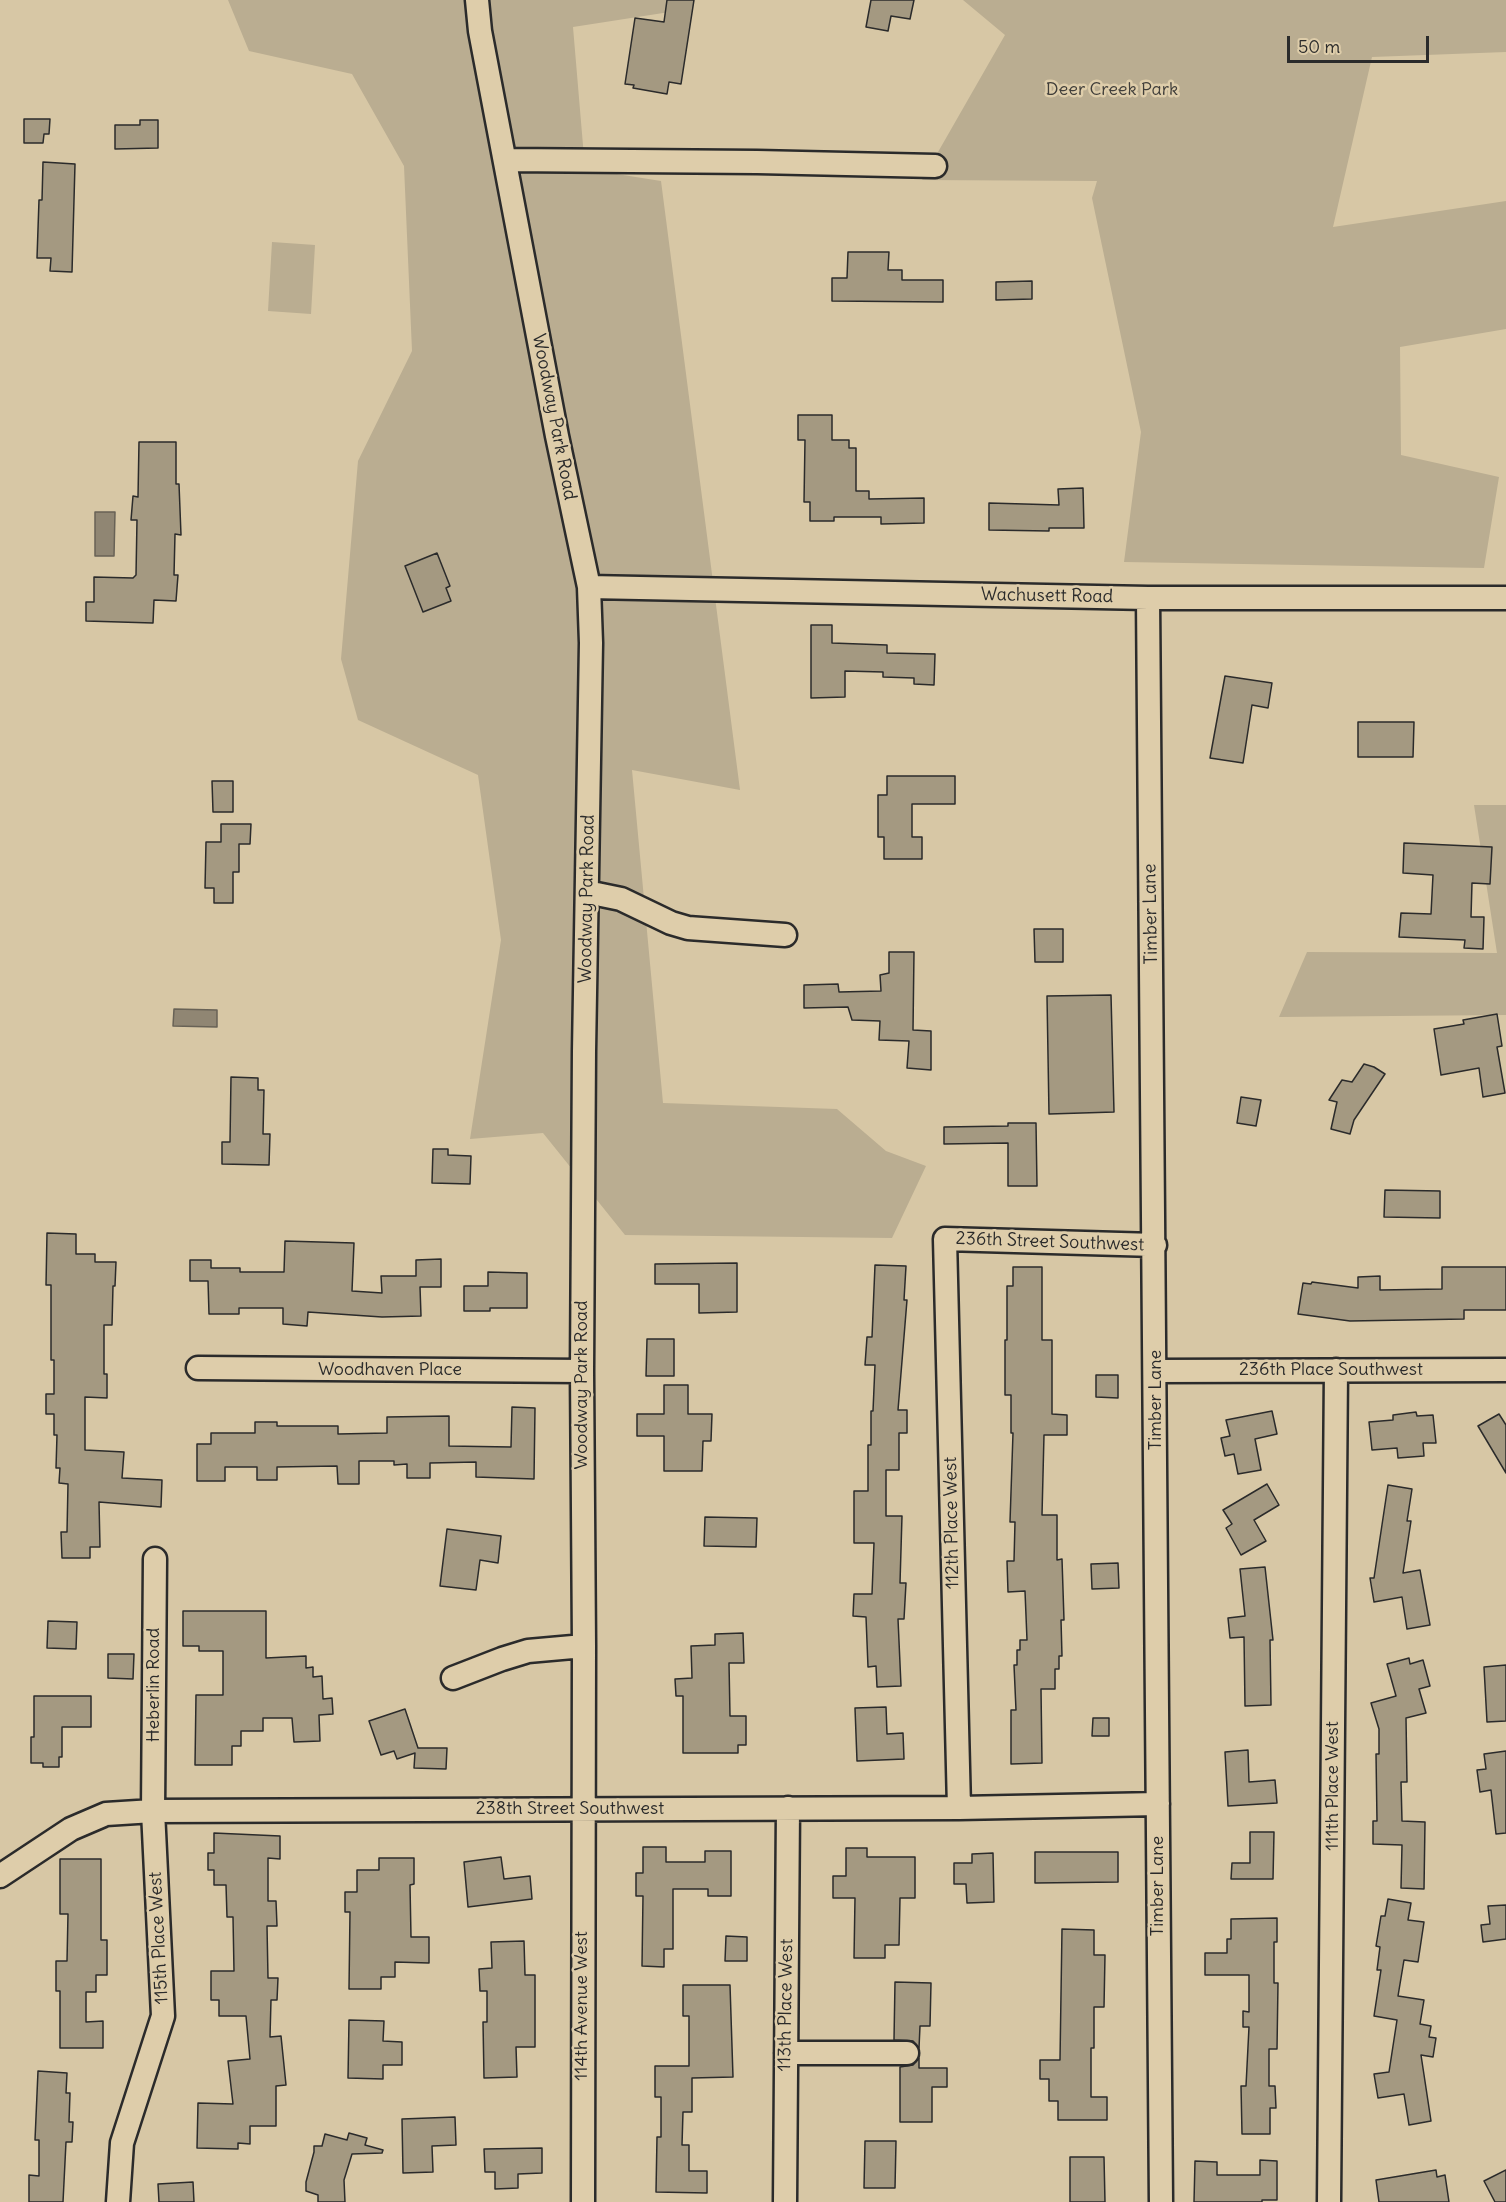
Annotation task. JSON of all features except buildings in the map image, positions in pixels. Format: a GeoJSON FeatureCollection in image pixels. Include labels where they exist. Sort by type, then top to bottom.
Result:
{"type":"FeatureCollection","features":[{"type":"Feature","properties":{"kind":"street","name":"Woodway Park Road"},"geometry":{"type":"LineString","coordinates":[[477,0],[480,31],[557,436],[589,587],[591,643],[582,1371],[584,1646],[582,1809]]}},
{"type":"Feature","properties":{"kind":"street"},"geometry":{"type":"LineString","coordinates":[[506,160],[935,166]]}},
{"type":"Feature","properties":{"kind":"street","name":"Wachusett Road"},"geometry":{"type":"LineString","coordinates":[[589,587],[1148,598],[1506,598]]}},
{"type":"Feature","properties":{"kind":"street","name":"Timber Lane"},"geometry":{"type":"LineString","coordinates":[[1148,598],[1161,2202]]}},
{"type":"Feature","properties":{"kind":"street"},"geometry":{"type":"LineString","coordinates":[[587,892],[621,899],[671,923],[688,928],[784,935]]}},
{"type":"Feature","properties":{"kind":"street","name":"236th Street Southwest"},"geometry":{"type":"LineString","coordinates":[[945,1239],[1155,1245]]}},
{"type":"Feature","properties":{"kind":"street","name":"112th Place West"},"geometry":{"type":"LineString","coordinates":[[945,1239],[959,1808]]}},
{"type":"Feature","properties":{"kind":"street","name":"Woodhaven Place"},"geometry":{"type":"LineString","coordinates":[[198,1368],[582,1371]]}},
{"type":"Feature","properties":{"kind":"street","name":"111th Place West"},"geometry":{"type":"LineString","coordinates":[[1329,2202],[1336,1370]]}},
{"type":"Feature","properties":{"kind":"street","name":"236th Place Southwest"},"geometry":{"type":"LineString","coordinates":[[1155,1371],[1506,1370]]}},
{"type":"Feature","properties":{"kind":"street","name":"Heberlin Road"},"geometry":{"type":"LineString","coordinates":[[153,1811],[155,1559]]}},
{"type":"Feature","properties":{"kind":"street"},"geometry":{"type":"LineString","coordinates":[[453,1678],[528,1651],[584,1646]]}},
{"type":"Feature","properties":{"kind":"street","name":"238th Street Southwest"},"geometry":{"type":"LineString","coordinates":[[0,1876],[71,1829],[106,1814],[153,1811],[959,1808],[1158,1804]]}},
{"type":"Feature","properties":{"kind":"street","name":"113th Place West"},"geometry":{"type":"LineString","coordinates":[[784,2202],[788,1808]]}},
{"type":"Feature","properties":{"kind":"street","name":"114th Avenue West"},"geometry":{"type":"LineString","coordinates":[[582,1809],[583,2202]]}},
{"type":"Feature","properties":{"kind":"street","name":"115th Place West"},"geometry":{"type":"LineString","coordinates":[[118,2202],[122,2143],[163,2016],[153,1811]]}},
{"type":"Feature","properties":{"kind":"street"},"geometry":{"type":"LineString","coordinates":[[786,2053],[907,2052]]}},
{"type":"Feature","properties":{"kind":"green space"},"geometry":{"type":"Polygon","coordinates":[[[228,0],[680,0],[676,11],[573,27],[585,169],[661,181],[740,790],[632,770],[663,1103],[837,1109],[886,1151],[926,1166],[892,1238],[625,1235],[543,1133],[470,1139],[501,940],[478,775],[358,720],[341,659],[358,461],[412,351],[404,166],[352,74],[249,51],[228,0]]]}},
{"type":"Feature","properties":{"kind":"green space","name":"Deer Creek Park"},"geometry":{"type":"Polygon","coordinates":[[[963,0],[1506,0],[1506,52],[1372,57],[1333,227],[1506,201],[1506,329],[1400,347],[1401,455],[1499,477],[1484,568],[1124,562],[1141,432],[1092,198],[1097,181],[922,180],[1005,35],[963,0]]]}},
{"type":"Feature","properties":{"kind":"green space"},"geometry":{"type":"Polygon","coordinates":[[[272,242],[315,245],[311,314],[268,311],[272,242]]]}},
{"type":"Feature","properties":{"kind":"green space"},"geometry":{"type":"Polygon","coordinates":[[[1474,805],[1506,805],[1506,1015],[1279,1017],[1307,952],[1497,953],[1474,805]]]}},
{"type":"Feature","properties":{"kind":"shaded area"},"geometry":{"type":"Polygon","coordinates":[[[95,512],[115,512],[114,556],[95,556],[95,512]]]}},
{"type":"Feature","properties":{"kind":"shaded area"},"geometry":{"type":"Polygon","coordinates":[[[174,1009],[217,1010],[217,1027],[173,1026],[174,1009]]]}}]}
